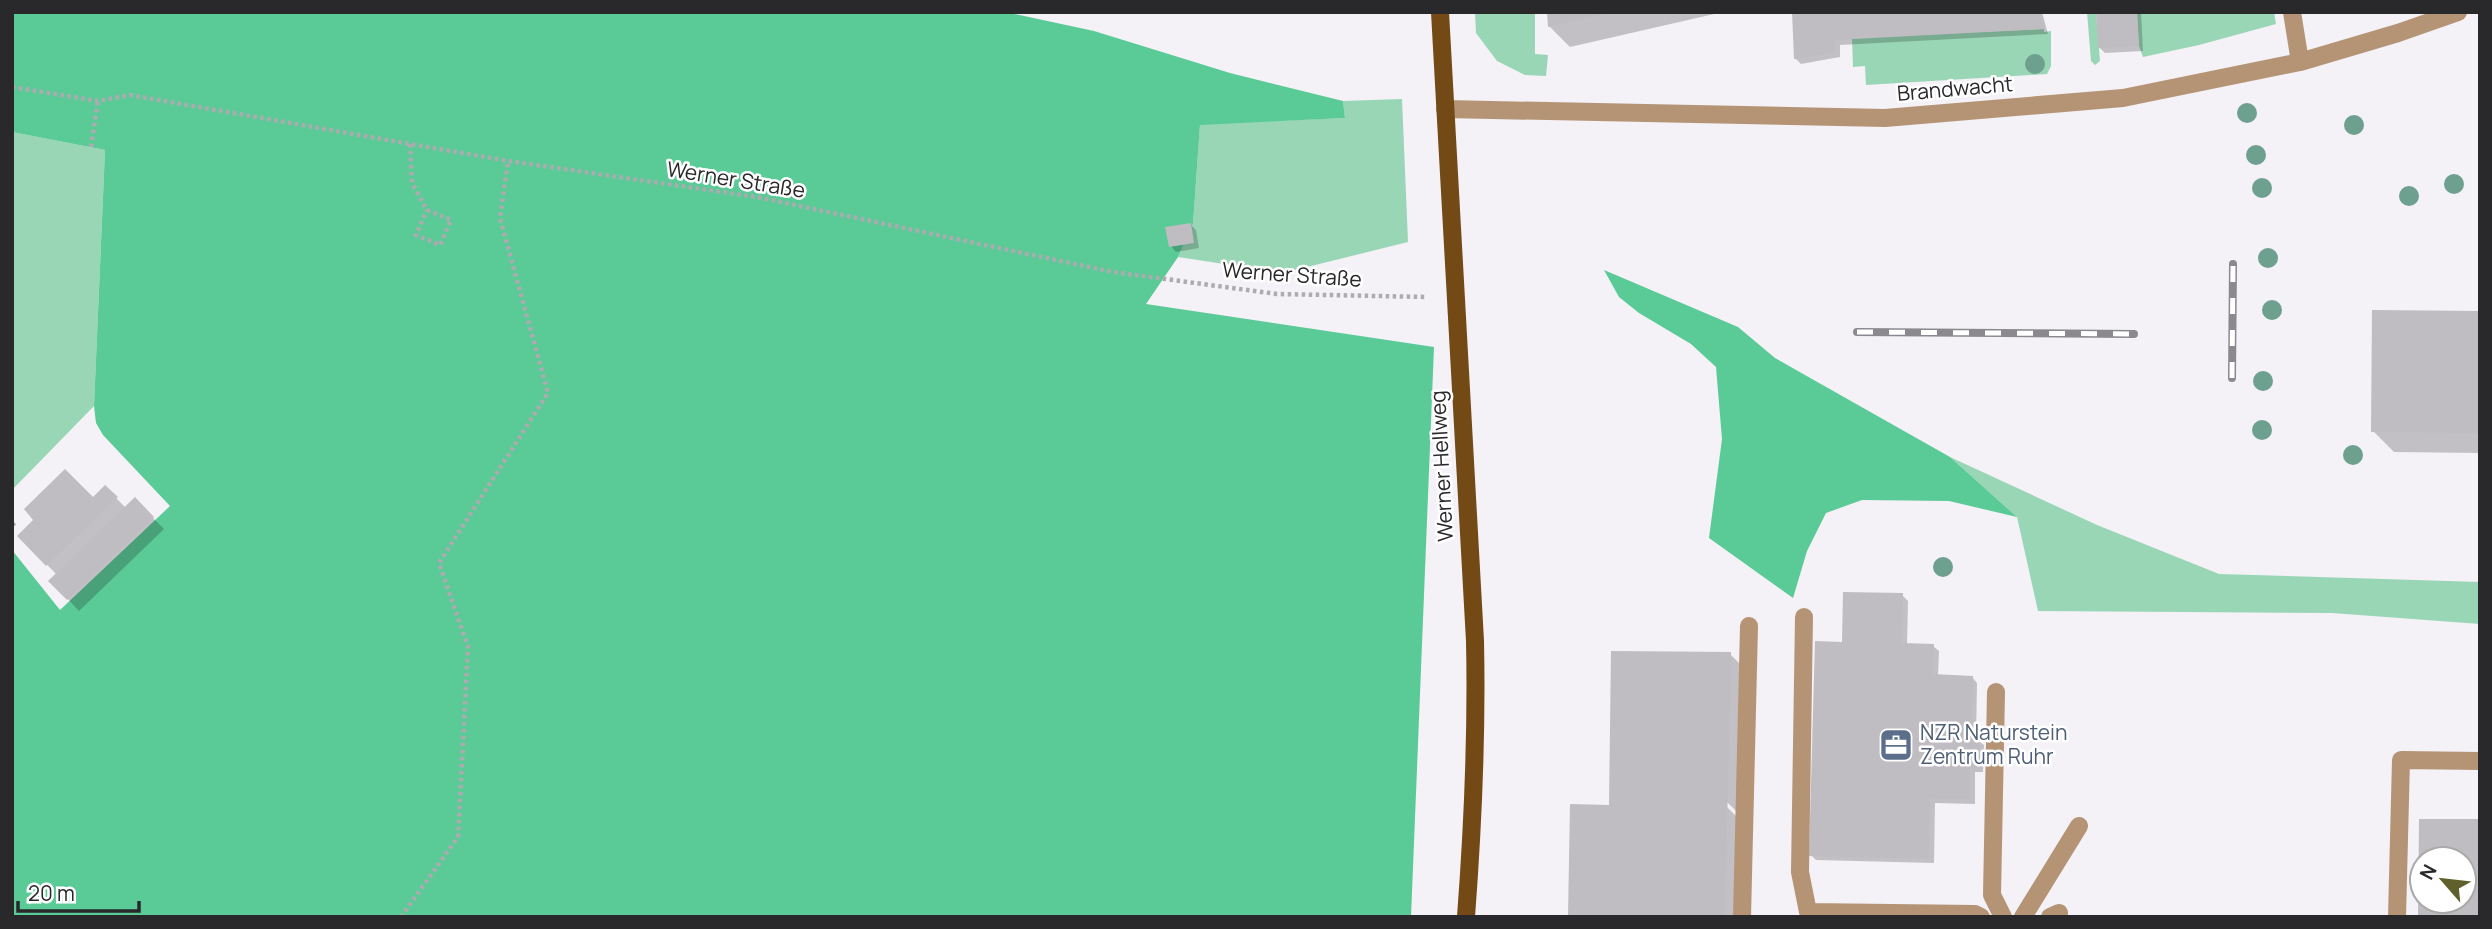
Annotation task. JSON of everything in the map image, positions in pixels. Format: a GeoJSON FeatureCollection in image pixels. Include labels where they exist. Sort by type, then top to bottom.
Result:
{"type":"FeatureCollection","features":[{"type":"Feature","properties":{"kind":"main road","name":"Werner Hellweg"},"geometry":{"type":"LineString","coordinates":[[1440,12],[1477,723],[1466,917]]}},
{"type":"Feature","properties":{"kind":"street"},"geometry":{"type":"LineString","coordinates":[[2292,12],[2300,62]]}},
{"type":"Feature","properties":{"kind":"street","name":"Brandwacht"},"geometry":{"type":"LineString","coordinates":[[1445,109],[1885,118],[2123,98],[2300,62],[2458,12]]}},
{"type":"Feature","properties":{"kind":"street"},"geometry":{"type":"LineString","coordinates":[[1804,617],[1800,872],[1808,912],[1975,914],[1981,917]]}},
{"type":"Feature","properties":{"kind":"street"},"geometry":{"type":"LineString","coordinates":[[1742,917],[1749,626]]}},
{"type":"Feature","properties":{"kind":"street"},"geometry":{"type":"LineString","coordinates":[[1996,692],[1992,895],[2003,917]]}},
{"type":"Feature","properties":{"kind":"street"},"geometry":{"type":"LineString","coordinates":[[2397,917],[2401,760],[2480,761]]}},
{"type":"Feature","properties":{"kind":"street"},"geometry":{"type":"LineString","coordinates":[[2023,917],[2079,826]]}},
{"type":"Feature","properties":{"kind":"path","name":"Werner Straße"},"geometry":{"type":"LineString","coordinates":[[12,87],[98,101],[130,95],[508,161],[757,197],[1113,272],[1277,294],[1455,298]]}},
{"type":"Feature","properties":{"kind":"path"},"geometry":{"type":"LineString","coordinates":[[90,147],[98,101]]}},
{"type":"Feature","properties":{"kind":"path"},"geometry":{"type":"LineString","coordinates":[[410,144],[412,183],[427,210],[451,220],[440,246],[416,235],[427,210]]}},
{"type":"Feature","properties":{"kind":"path"},"geometry":{"type":"LineString","coordinates":[[401,917],[458,837],[468,647],[439,563],[548,393],[500,218],[508,161]]}},
{"type":"Feature","properties":{"kind":"green space"},"geometry":{"type":"Polygon","coordinates":[[[12,12],[1005,12],[1094,31],[1230,73],[1343,101],[1345,118],[1200,125],[1193,224],[1178,257],[1146,304],[1434,347],[1411,917],[12,917],[12,550],[60,610],[170,506],[103,435],[96,423],[94,406],[105,150],[12,132],[12,12]]]}},
{"type":"Feature","properties":{"kind":"green space"},"geometry":{"type":"Polygon","coordinates":[[[1475,12],[1535,12],[1535,54],[1548,55],[1546,76],[1525,75],[1497,61],[1476,33],[1475,12]]]}},
{"type":"Feature","properties":{"kind":"green space"},"geometry":{"type":"Polygon","coordinates":[[[2087,12],[2096,12],[2100,61],[2095,65],[2091,61],[2087,12]]]}},
{"type":"Feature","properties":{"kind":"green space"},"geometry":{"type":"Polygon","coordinates":[[[2137,12],[2274,12],[2276,24],[2143,57],[2139,46],[2137,12]]]}},
{"type":"Feature","properties":{"kind":"green space"},"geometry":{"type":"Polygon","coordinates":[[[2044,29],[2044,32],[2051,31],[2051,66],[2047,74],[1866,85],[1865,66],[1853,67],[1852,38],[2044,29]]]}},
{"type":"Feature","properties":{"kind":"green space"},"geometry":{"type":"Polygon","coordinates":[[[1402,99],[1408,242],[1283,273],[1178,257],[1193,224],[1200,124],[1345,118],[1343,101],[1402,99]]]}},
{"type":"Feature","properties":{"kind":"green space"},"geometry":{"type":"Polygon","coordinates":[[[12,132],[105,150],[94,406],[12,490],[12,132]]]}},
{"type":"Feature","properties":{"kind":"green space"},"geometry":{"type":"Polygon","coordinates":[[[1604,270],[1738,327],[1775,358],[1950,457],[2017,517],[1949,501],[1862,500],[1826,513],[1807,551],[1793,598],[1709,538],[1722,439],[1716,367],[1691,344],[1639,313],[1619,297],[1604,270]]]}},
{"type":"Feature","properties":{"kind":"green space"},"geometry":{"type":"Polygon","coordinates":[[[1950,457],[2097,525],[2219,574],[2480,582],[2480,624],[2332,613],[2038,611],[2017,517],[1950,457]]]}},
{"type":"Feature","properties":{"kind":"building"},"geometry":{"type":"Polygon","coordinates":[[[1547,12],[1608,12],[1608,13],[1548,27],[1547,12]]]}},
{"type":"Feature","properties":{"kind":"building"},"geometry":{"type":"Polygon","coordinates":[[[1792,12],[2039,12],[2044,29],[1835,40],[1835,52],[1794,59],[1792,12]]]}},
{"type":"Feature","properties":{"kind":"building"},"geometry":{"type":"Polygon","coordinates":[[[2096,12],[2137,12],[2139,46],[2098,48],[2096,12]]]}},
{"type":"Feature","properties":{"kind":"building"},"geometry":{"type":"Polygon","coordinates":[[[1191,223],[1194,243],[1169,247],[1165,227],[1191,223]]]}},
{"type":"Feature","properties":{"kind":"building"},"geometry":{"type":"Polygon","coordinates":[[[2372,310],[2480,311],[2480,433],[2371,432],[2372,310]]]}},
{"type":"Feature","properties":{"kind":"building"},"geometry":{"type":"Polygon","coordinates":[[[65,469],[93,497],[105,485],[118,497],[46,566],[17,536],[33,520],[24,509],[65,469]]]}},
{"type":"Feature","properties":{"kind":"building"},"geometry":{"type":"Polygon","coordinates":[[[135,497],[154,517],[67,600],[48,581],[135,497]]]}},
{"type":"Feature","properties":{"kind":"building","name":"NZR Naturstein Zentrum Ruhr"},"geometry":{"type":"Polygon","coordinates":[[[1843,592],[1903,593],[1902,643],[1934,644],[1933,674],[1973,676],[1971,738],[1979,738],[1978,768],[1970,767],[1970,799],[1930,799],[1929,859],[1809,856],[1815,641],[1842,642],[1843,592]]]}},
{"type":"Feature","properties":{"kind":"building"},"geometry":{"type":"Polygon","coordinates":[[[1611,651],[1731,652],[1725,917],[1568,917],[1570,804],[1609,805],[1611,651]]]}},
{"type":"Feature","properties":{"kind":"building"},"geometry":{"type":"Polygon","coordinates":[[[2419,819],[2480,819],[2480,917],[2418,917],[2478,915],[2478,845],[2419,845],[2419,819]]]}},
{"type":"Feature","properties":{"kind":"railway"},"geometry":{"type":"LineString","coordinates":[[2232,378],[2233,264]]}},
{"type":"Feature","properties":{"kind":"railway"},"geometry":{"type":"LineString","coordinates":[[1857,332],[2134,334]]}},
{"type":"Feature","properties":{"kind":"place","name":"NZR Naturstein Zentrum Ruhr"},"geometry":{"type":"Point","coordinates":[1896,745]}}]}
